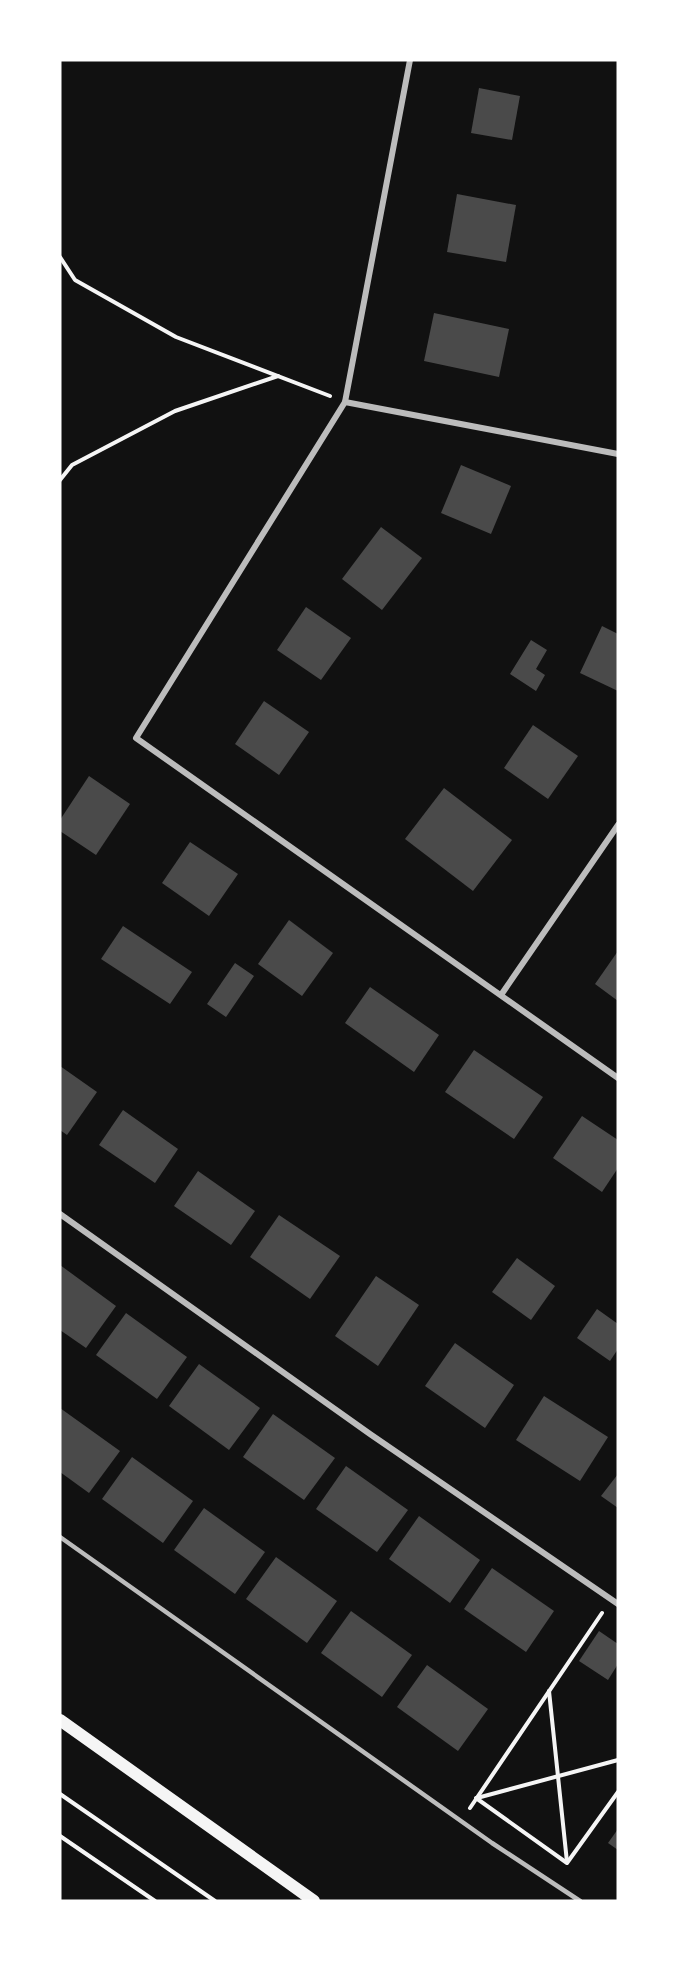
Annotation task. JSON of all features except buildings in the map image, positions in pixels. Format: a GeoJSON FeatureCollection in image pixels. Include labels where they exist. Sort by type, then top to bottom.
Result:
{"type":"FeatureCollection","features":[{"type":"Feature","properties":{"kind":"main road"},"geometry":{"type":"LineString","coordinates":[[60,1720],[314,1901]]}},
{"type":"Feature","properties":{"kind":"street"},"geometry":{"type":"LineString","coordinates":[[410,60],[345,402],[136,738],[618,1078]]}},
{"type":"Feature","properties":{"kind":"street"},"geometry":{"type":"LineString","coordinates":[[345,402],[618,454]]}},
{"type":"Feature","properties":{"kind":"street"},"geometry":{"type":"LineString","coordinates":[[501,995],[618,825]]}},
{"type":"Feature","properties":{"kind":"street"},"geometry":{"type":"LineString","coordinates":[[60,1214],[370,1434],[618,1604]]}},
{"type":"Feature","properties":{"kind":"lane"},"geometry":{"type":"LineString","coordinates":[[60,1536],[461,1821],[580,1901]]}},
{"type":"Feature","properties":{"kind":"path"},"geometry":{"type":"LineString","coordinates":[[60,257],[75,280],[176,337],[345,402]]}},
{"type":"Feature","properties":{"kind":"path"},"geometry":{"type":"LineString","coordinates":[[60,480],[72,465],[175,411],[278,376]]}},
{"type":"Feature","properties":{"kind":"path"},"geometry":{"type":"LineString","coordinates":[[461,1821],[611,1599]]}},
{"type":"Feature","properties":{"kind":"path"},"geometry":{"type":"LineString","coordinates":[[549,1691],[567,1863]]}},
{"type":"Feature","properties":{"kind":"path"},"geometry":{"type":"LineString","coordinates":[[476,1798],[618,1760]]}},
{"type":"Feature","properties":{"kind":"path"},"geometry":{"type":"LineString","coordinates":[[567,1863],[618,1792]]}},
{"type":"Feature","properties":{"kind":"path"},"geometry":{"type":"LineString","coordinates":[[60,1794],[215,1901]]}},
{"type":"Feature","properties":{"kind":"path"},"geometry":{"type":"LineString","coordinates":[[476,1798],[567,1863]]}},
{"type":"Feature","properties":{"kind":"path"},"geometry":{"type":"LineString","coordinates":[[60,1836],[155,1901]]}}]}
